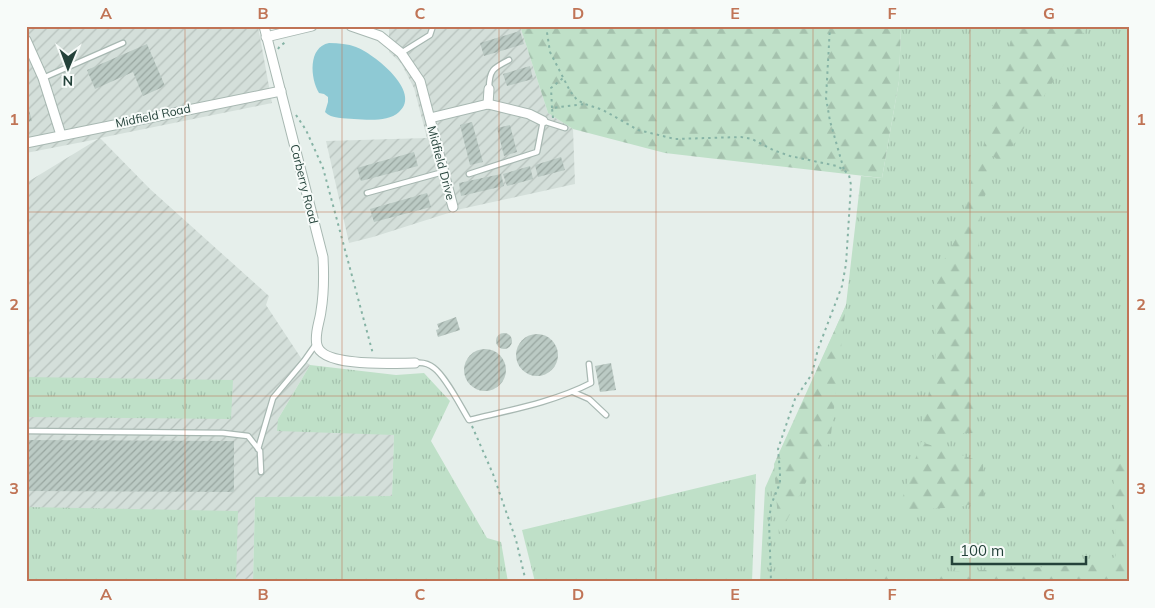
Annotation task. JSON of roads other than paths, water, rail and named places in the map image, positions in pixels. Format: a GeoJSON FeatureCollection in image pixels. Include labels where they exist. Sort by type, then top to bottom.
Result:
{"type":"FeatureCollection","features":[{"type":"Feature","properties":{"kind":"street","name":"Carberry Road"},"geometry":{"type":"LineString","coordinates":[[264,26],[323,256],[324,287],[316,344]]}},
{"type":"Feature","properties":{"kind":"street"},"geometry":{"type":"LineString","coordinates":[[266,37],[286,34],[312,26]]}},
{"type":"Feature","properties":{"kind":"street","name":"Midfield Drive"},"geometry":{"type":"LineString","coordinates":[[351,26],[380,36],[402,53],[420,82],[453,207]]}},
{"type":"Feature","properties":{"kind":"street"},"geometry":{"type":"LineString","coordinates":[[26,40],[43,78],[60,135]]}},
{"type":"Feature","properties":{"kind":"street"},"geometry":{"type":"LineString","coordinates":[[488,104],[489,89]]}},
{"type":"Feature","properties":{"kind":"street","name":"Midfield Road"},"geometry":{"type":"LineString","coordinates":[[26,143],[280,91]]}},
{"type":"Feature","properties":{"kind":"street","name":"Midfield Drive"},"geometry":{"type":"LineString","coordinates":[[430,118],[488,104],[529,114],[543,121]]}},
{"type":"Feature","properties":{"kind":"street"},"geometry":{"type":"LineString","coordinates":[[316,344],[323,354],[335,359],[366,364],[415,363]]}},
{"type":"Feature","properties":{"kind":"lane"},"geometry":{"type":"LineString","coordinates":[[402,53],[430,35],[433,26]]}},
{"type":"Feature","properties":{"kind":"lane"},"geometry":{"type":"LineString","coordinates":[[43,78],[123,43]]}},
{"type":"Feature","properties":{"kind":"lane"},"geometry":{"type":"LineString","coordinates":[[489,89],[490,73],[495,67],[509,60]]}},
{"type":"Feature","properties":{"kind":"lane"},"geometry":{"type":"LineString","coordinates":[[468,174],[537,152],[543,121],[565,128]]}},
{"type":"Feature","properties":{"kind":"lane"},"geometry":{"type":"LineString","coordinates":[[367,193],[443,172]]}},
{"type":"Feature","properties":{"kind":"lane"},"geometry":{"type":"LineString","coordinates":[[258,449],[272,398],[316,344]]}},
{"type":"Feature","properties":{"kind":"lane"},"geometry":{"type":"LineString","coordinates":[[415,363],[423,362],[434,368],[454,394],[469,420],[522,408],[573,392],[591,383],[589,364]]}},
{"type":"Feature","properties":{"kind":"lane"},"geometry":{"type":"LineString","coordinates":[[573,392],[589,399],[606,415]]}},
{"type":"Feature","properties":{"kind":"lane"},"geometry":{"type":"LineString","coordinates":[[26,431],[223,433],[248,436],[260,451],[260,472]]}},
{"type":"Feature","properties":{"kind":"water"},"geometry":{"type":"Polygon","coordinates":[[[329,43],[340,43],[356,47],[373,57],[393,74],[405,94],[405,104],[399,112],[384,119],[371,120],[338,118],[325,112],[328,97],[319,93],[316,87],[313,64],[317,50],[329,43]]]}}]}
